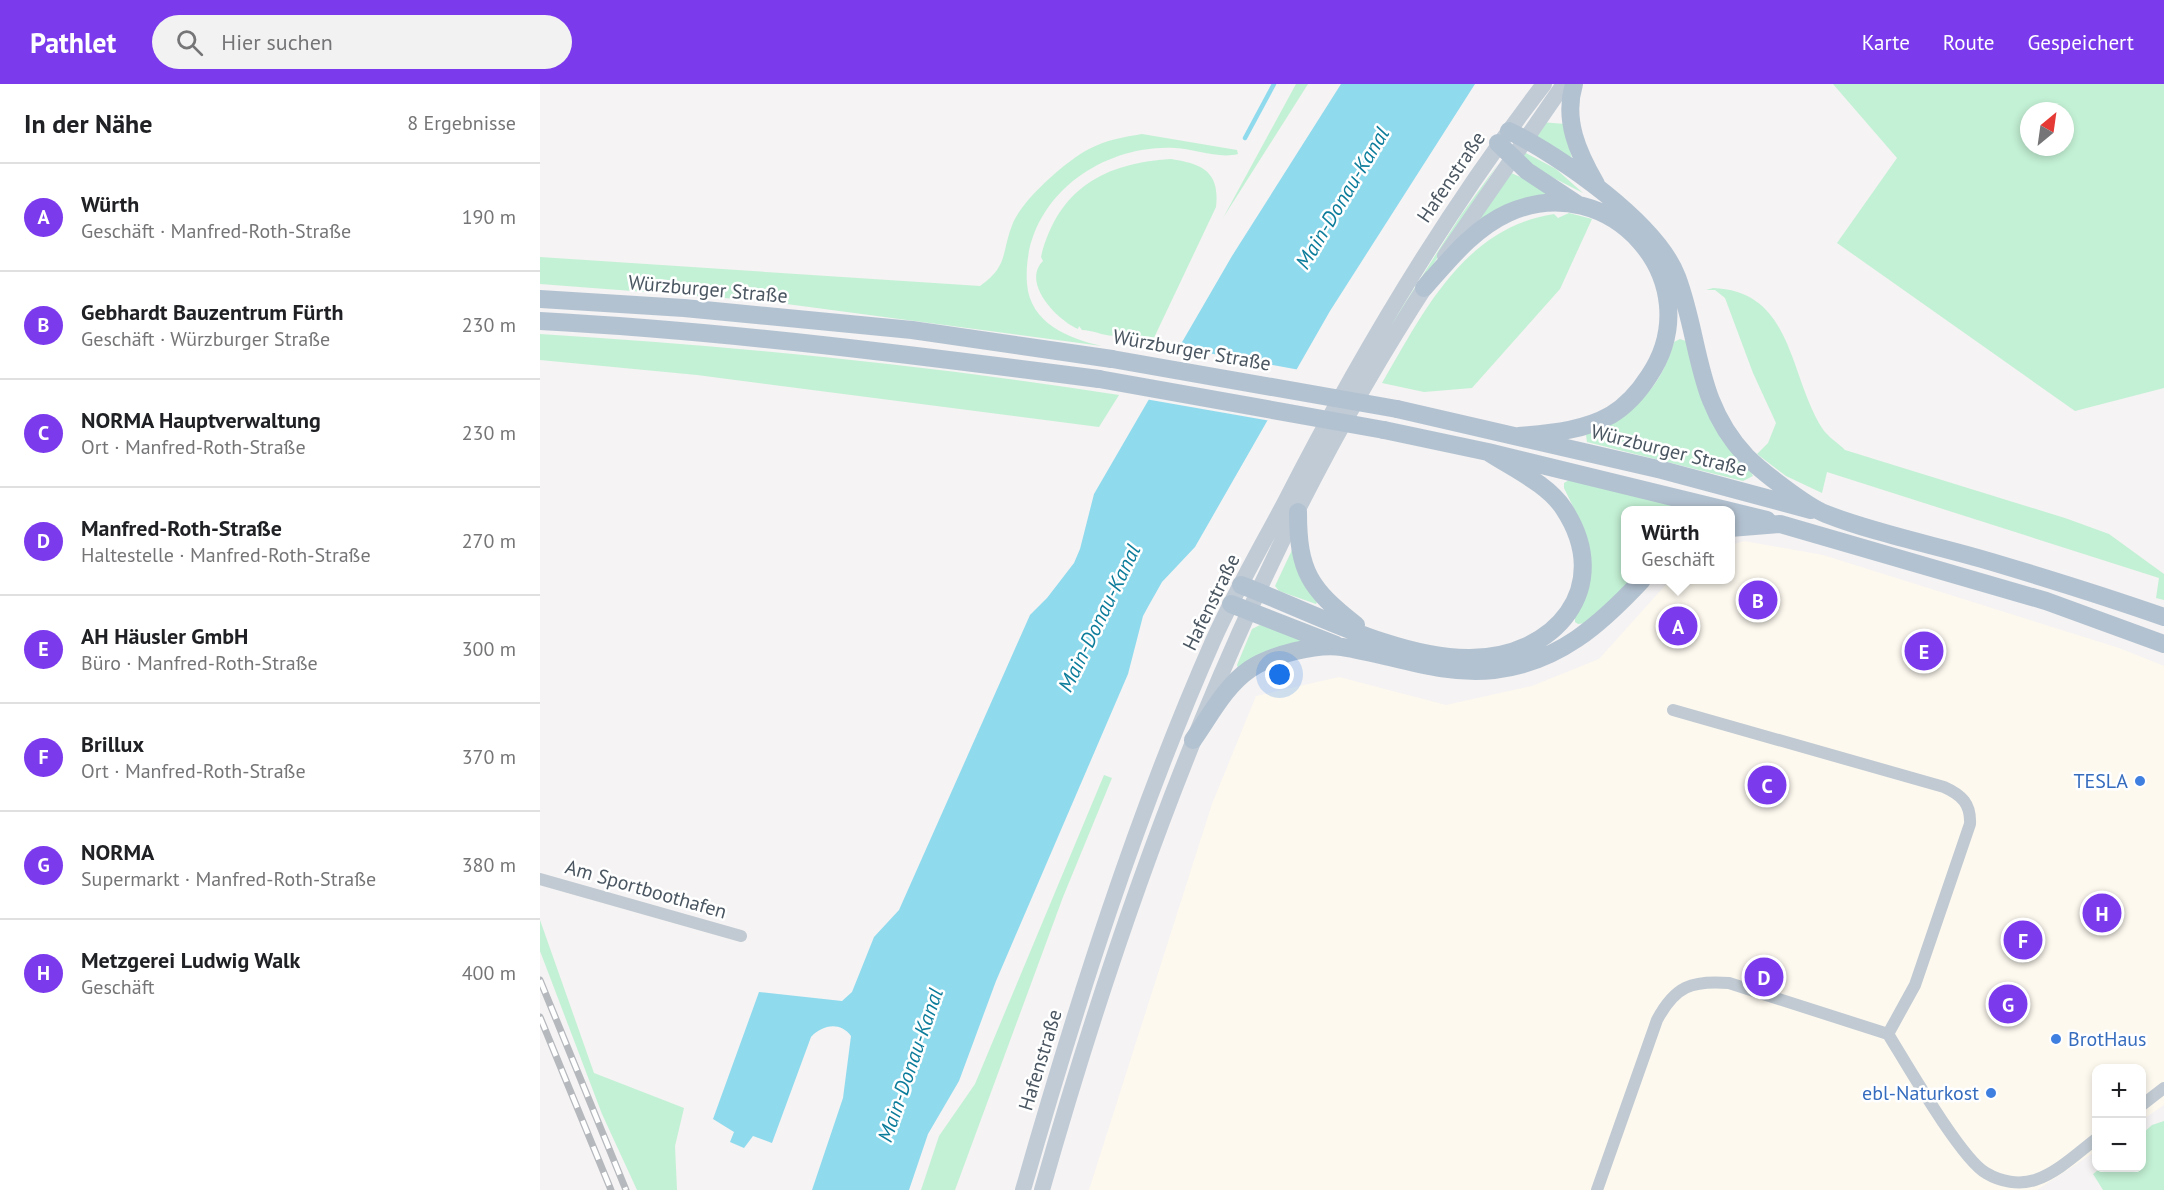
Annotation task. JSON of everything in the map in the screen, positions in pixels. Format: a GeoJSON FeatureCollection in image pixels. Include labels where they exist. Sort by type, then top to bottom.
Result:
{"type":"FeatureCollection","features":[{"type":"Feature","properties":{"kind":"main road","name":"Hafenstraße"},"geometry":{"type":"LineString","coordinates":[[1023,1190],[1081,998],[1128,857],[1178,726],[1231,604],[1332,411],[1413,274],[1510,138],[1544,84]]}},
{"type":"Feature","properties":{"kind":"main road","name":"Hafenstraße"},"geometry":{"type":"LineString","coordinates":[[1510,138],[1564,84]]}},
{"type":"Feature","properties":{"kind":"main road"},"geometry":{"type":"LineString","coordinates":[[1574,84],[1570,110],[1572,128],[1579,154],[1600,190]]}},
{"type":"Feature","properties":{"kind":"main road"},"geometry":{"type":"LineString","coordinates":[[1510,138],[1511,158],[1527,171],[1578,205],[1605,213],[1627,228],[1646,248],[1659,269],[1666,290],[1667,337],[1655,368],[1641,389],[1612,415],[1575,430],[1519,436]]}},
{"type":"Feature","properties":{"kind":"main road"},"geometry":{"type":"LineString","coordinates":[[1510,138],[1600,190],[1651,235],[1676,274],[1713,410],[1728,433],[1767,475],[1824,514]]}},
{"type":"Feature","properties":{"kind":"main road","name":"Hafenstraße"},"geometry":{"type":"LineString","coordinates":[[1042,1190],[1102,995],[1151,851],[1193,740],[1258,592],[1352,412],[1424,288],[1511,158]]}},
{"type":"Feature","properties":{"kind":"main road"},"geometry":{"type":"LineString","coordinates":[[1424,288],[1464,243],[1508,213],[1528,206],[1578,205]]}},
{"type":"Feature","properties":{"kind":"main road","name":"Würzburger Straße"},"geometry":{"type":"LineString","coordinates":[[540,298],[684,308],[912,330],[1112,358],[1397,409],[1662,470],[1991,561],[2164,617]]}},
{"type":"Feature","properties":{"kind":"main road"},"geometry":{"type":"LineString","coordinates":[[540,321],[657,327],[763,338],[904,353],[1099,380],[1384,430],[1488,452],[1707,506]]}},
{"type":"Feature","properties":{"kind":"main road"},"geometry":{"type":"LineString","coordinates":[[1241,585],[1418,652],[1484,658],[1532,646],[1556,628],[1567,614],[1581,580],[1582,553],[1576,530],[1563,506],[1544,488],[1488,452]]}},
{"type":"Feature","properties":{"kind":"main road"},"geometry":{"type":"LineString","coordinates":[[1298,513],[1298,541],[1302,557],[1316,589],[1369,635]]}},
{"type":"Feature","properties":{"kind":"main road"},"geometry":{"type":"LineString","coordinates":[[1735,513],[2046,601],[2164,644]]}},
{"type":"Feature","properties":{"kind":"main road"},"geometry":{"type":"LineString","coordinates":[[1735,528],[1780,524]]}},
{"type":"Feature","properties":{"kind":"main road"},"geometry":{"type":"LineString","coordinates":[[1231,604],[1249,613],[1339,646],[1442,669],[1495,670],[1539,658],[1578,639],[1599,625],[1637,584]]}},
{"type":"Feature","properties":{"kind":"main road"},"geometry":{"type":"LineString","coordinates":[[1193,740],[1232,686],[1251,668],[1288,653],[1339,646]]}},
{"type":"Feature","properties":{"kind":"street"},"geometry":{"type":"LineString","coordinates":[[1673,710],[1944,787],[1956,793],[1966,802],[1970,812],[1970,824],[1915,985],[1888,1034]]}},
{"type":"Feature","properties":{"kind":"street","name":"Am Sportboothafen"},"geometry":{"type":"LineString","coordinates":[[540,879],[741,936]]}},
{"type":"Feature","properties":{"kind":"street"},"geometry":{"type":"LineString","coordinates":[[1597,1190],[1657,1020],[1665,1005],[1685,987],[1704,981],[1729,983],[1888,1034],[1956,1138],[1974,1163],[1985,1173],[2014,1182],[2036,1180],[2092,1141]]}},
{"type":"Feature","properties":{"kind":"street"},"geometry":{"type":"LineString","coordinates":[[2146,1102],[2164,1088]]}},
{"type":"Feature","properties":{"kind":"shaded area"},"geometry":{"type":"Polygon","coordinates":[[[1744,541],[1823,555],[2119,648],[2164,666],[2164,1105],[2146,1117],[2146,1064],[2092,1064],[2092,1154],[2037,1190],[1089,1190],[1212,804],[1256,696],[1339,677],[1446,705],[1532,686],[1599,659],[1666,584],[1735,584],[1735,544],[1744,541]]]}},
{"type":"Feature","properties":{"kind":"green space"},"geometry":{"type":"Polygon","coordinates":[[[1296,84],[1308,84],[1223,218],[1296,84]]]}},
{"type":"Feature","properties":{"kind":"green space"},"geometry":{"type":"Polygon","coordinates":[[[1833,84],[2164,84],[2164,388],[2075,411],[1837,243],[1897,158],[1833,84]]]}},
{"type":"Feature","properties":{"kind":"green space"},"geometry":{"type":"Polygon","coordinates":[[[1541,122],[1565,124],[1572,159],[1536,136],[1541,122]]]}},
{"type":"Feature","properties":{"kind":"green space"},"geometry":{"type":"Polygon","coordinates":[[[1142,134],[1237,150],[1238,154],[1215,155],[1175,148],[1146,149],[1119,156],[1093,168],[1070,184],[1051,204],[1037,228],[1028,254],[1027,284],[1030,298],[1035,309],[1053,327],[1077,339],[1102,346],[764,301],[540,284],[540,257],[980,286],[996,272],[1003,258],[1013,223],[1035,192],[1069,162],[1089,149],[1108,141],[1142,134]]]}},
{"type":"Feature","properties":{"kind":"green space"},"geometry":{"type":"Polygon","coordinates":[[[1524,152],[1556,169],[1583,193],[1538,170],[1522,156],[1524,152]]]}},
{"type":"Feature","properties":{"kind":"green space"},"geometry":{"type":"Polygon","coordinates":[[[1171,159],[1192,164],[1207,172],[1215,185],[1216,207],[1152,342],[1082,330],[1079,326],[1078,329],[1061,318],[1044,300],[1036,280],[1049,233],[1059,214],[1072,197],[1087,184],[1105,174],[1125,166],[1171,159]]]}},
{"type":"Feature","properties":{"kind":"green space"},"geometry":{"type":"Polygon","coordinates":[[[1498,164],[1418,288],[1363,379],[1382,339],[1461,215],[1498,164]]]}},
{"type":"Feature","properties":{"kind":"green space"},"geometry":{"type":"Polygon","coordinates":[[[1509,172],[1548,189],[1550,194],[1482,220],[1480,218],[1509,172]]]}},
{"type":"Feature","properties":{"kind":"green space"},"geometry":{"type":"Polygon","coordinates":[[[1569,213],[1592,219],[1560,289],[1472,388],[1424,392],[1382,383],[1431,302],[1471,255],[1495,236],[1522,222],[1554,214],[1558,218],[1569,213]]]}},
{"type":"Feature","properties":{"kind":"green space"},"geometry":{"type":"Polygon","coordinates":[[[1713,288],[1739,293],[1759,303],[1774,319],[1785,338],[1811,406],[1822,428],[1845,450],[2065,518],[2109,534],[2164,574],[2164,600],[2156,598],[2159,578],[1827,472],[1822,493],[1786,476],[1757,454],[1768,443],[1776,423],[1753,373],[1725,298],[1715,290],[1706,290],[1713,288]]]}},
{"type":"Feature","properties":{"kind":"green space"},"geometry":{"type":"Polygon","coordinates":[[[540,334],[685,344],[830,358],[975,374],[1119,395],[1099,427],[697,375],[540,360],[540,334]]]}},
{"type":"Feature","properties":{"kind":"green space"},"geometry":{"type":"Polygon","coordinates":[[[1680,339],[1686,341],[1753,476],[1743,481],[1587,442],[1586,435],[1589,432],[1620,416],[1653,387],[1674,342],[1680,339]]]}},
{"type":"Feature","properties":{"kind":"green space"},"geometry":{"type":"Polygon","coordinates":[[[1569,480],[1679,506],[1621,506],[1621,584],[1629,584],[1585,623],[1578,624],[1575,622],[1575,614],[1585,531],[1564,488],[1564,483],[1569,480]]]}},
{"type":"Feature","properties":{"kind":"green space"},"geometry":{"type":"Polygon","coordinates":[[[1292,550],[1316,604],[1279,591],[1275,586],[1292,550]]]}},
{"type":"Feature","properties":{"kind":"green space"},"geometry":{"type":"Polygon","coordinates":[[[1260,625],[1301,638],[1303,642],[1238,668],[1237,665],[1252,629],[1260,625]]]}},
{"type":"Feature","properties":{"kind":"green space"},"geometry":{"type":"Polygon","coordinates":[[[1104,775],[1112,778],[1063,897],[955,1190],[921,1190],[939,1136],[975,1084],[1104,775]]]}},
{"type":"Feature","properties":{"kind":"green space"},"geometry":{"type":"Polygon","coordinates":[[[540,920],[594,1073],[684,1108],[675,1146],[677,1190],[637,1190],[602,1114],[540,951],[540,920]]]}},
{"type":"Feature","properties":{"kind":"green space"},"geometry":{"type":"Polygon","coordinates":[[[2164,1121],[2164,1190],[2103,1190],[2093,1174],[2096,1172],[2146,1172],[2146,1130],[2152,1125],[2164,1121]]]}},
{"type":"Feature","properties":{"kind":"water","name":"Main-Donau-Kanal"},"geometry":{"type":"Polygon","coordinates":[[[1341,84],[1475,84],[1330,311],[1195,547],[1162,582],[1143,616],[1128,674],[996,981],[959,1081],[928,1134],[909,1190],[812,1190],[843,1098],[851,1036],[842,1028],[831,1026],[811,1037],[772,1143],[753,1136],[744,1148],[730,1142],[734,1132],[713,1119],[759,992],[842,1001],[852,992],[874,937],[899,910],[1030,615],[1047,598],[1074,563],[1080,549],[1094,494],[1232,256],[1341,84]]]}},
{"type":"Feature","properties":{"kind":"pier"},"geometry":{"type":"Polygon","coordinates":[[[1176,347],[1300,370],[1271,421],[1145,399],[1176,347]]]}},
{"type":"Feature","properties":{"kind":"waterway"},"geometry":{"type":"LineString","coordinates":[[1245,138],[1274,84]]}},
{"type":"Feature","properties":{"kind":"railway"},"geometry":{"type":"LineString","coordinates":[[540,980],[626,1190]]}},
{"type":"Feature","properties":{"kind":"railway"},"geometry":{"type":"LineString","coordinates":[[540,1017],[611,1190]]}},
{"type":"Feature","properties":{"kind":"place","name":"Gebhardt Bauzentrum Fürth"},"geometry":{"type":"Point","coordinates":[1758,600]}},
{"type":"Feature","properties":{"kind":"place","name":"Würth"},"geometry":{"type":"Point","coordinates":[1678,626]}},
{"type":"Feature","properties":{"kind":"place","name":"AH Häusler GmbH"},"geometry":{"type":"Point","coordinates":[1924,651]}},
{"type":"Feature","properties":{"kind":"place","name":"TESLA"},"geometry":{"type":"Point","coordinates":[2140,781]}},
{"type":"Feature","properties":{"kind":"place","name":"NORMA Hauptverwaltung"},"geometry":{"type":"Point","coordinates":[1767,785]}},
{"type":"Feature","properties":{"kind":"place","name":"Metzgerei Ludwig Walk"},"geometry":{"type":"Point","coordinates":[2102,913]}},
{"type":"Feature","properties":{"kind":"place","name":"Brillux"},"geometry":{"type":"Point","coordinates":[2023,940]}},
{"type":"Feature","properties":{"kind":"place","name":"Manfred-Roth-Straße"},"geometry":{"type":"Point","coordinates":[1764,977]}},
{"type":"Feature","properties":{"kind":"place","name":"NORMA"},"geometry":{"type":"Point","coordinates":[2008,1004]}},
{"type":"Feature","properties":{"kind":"place","name":"BrotHaus"},"geometry":{"type":"Point","coordinates":[2056,1039]}},
{"type":"Feature","properties":{"kind":"place","name":"ebl-Naturkost"},"geometry":{"type":"Point","coordinates":[1991,1093]}}]}
